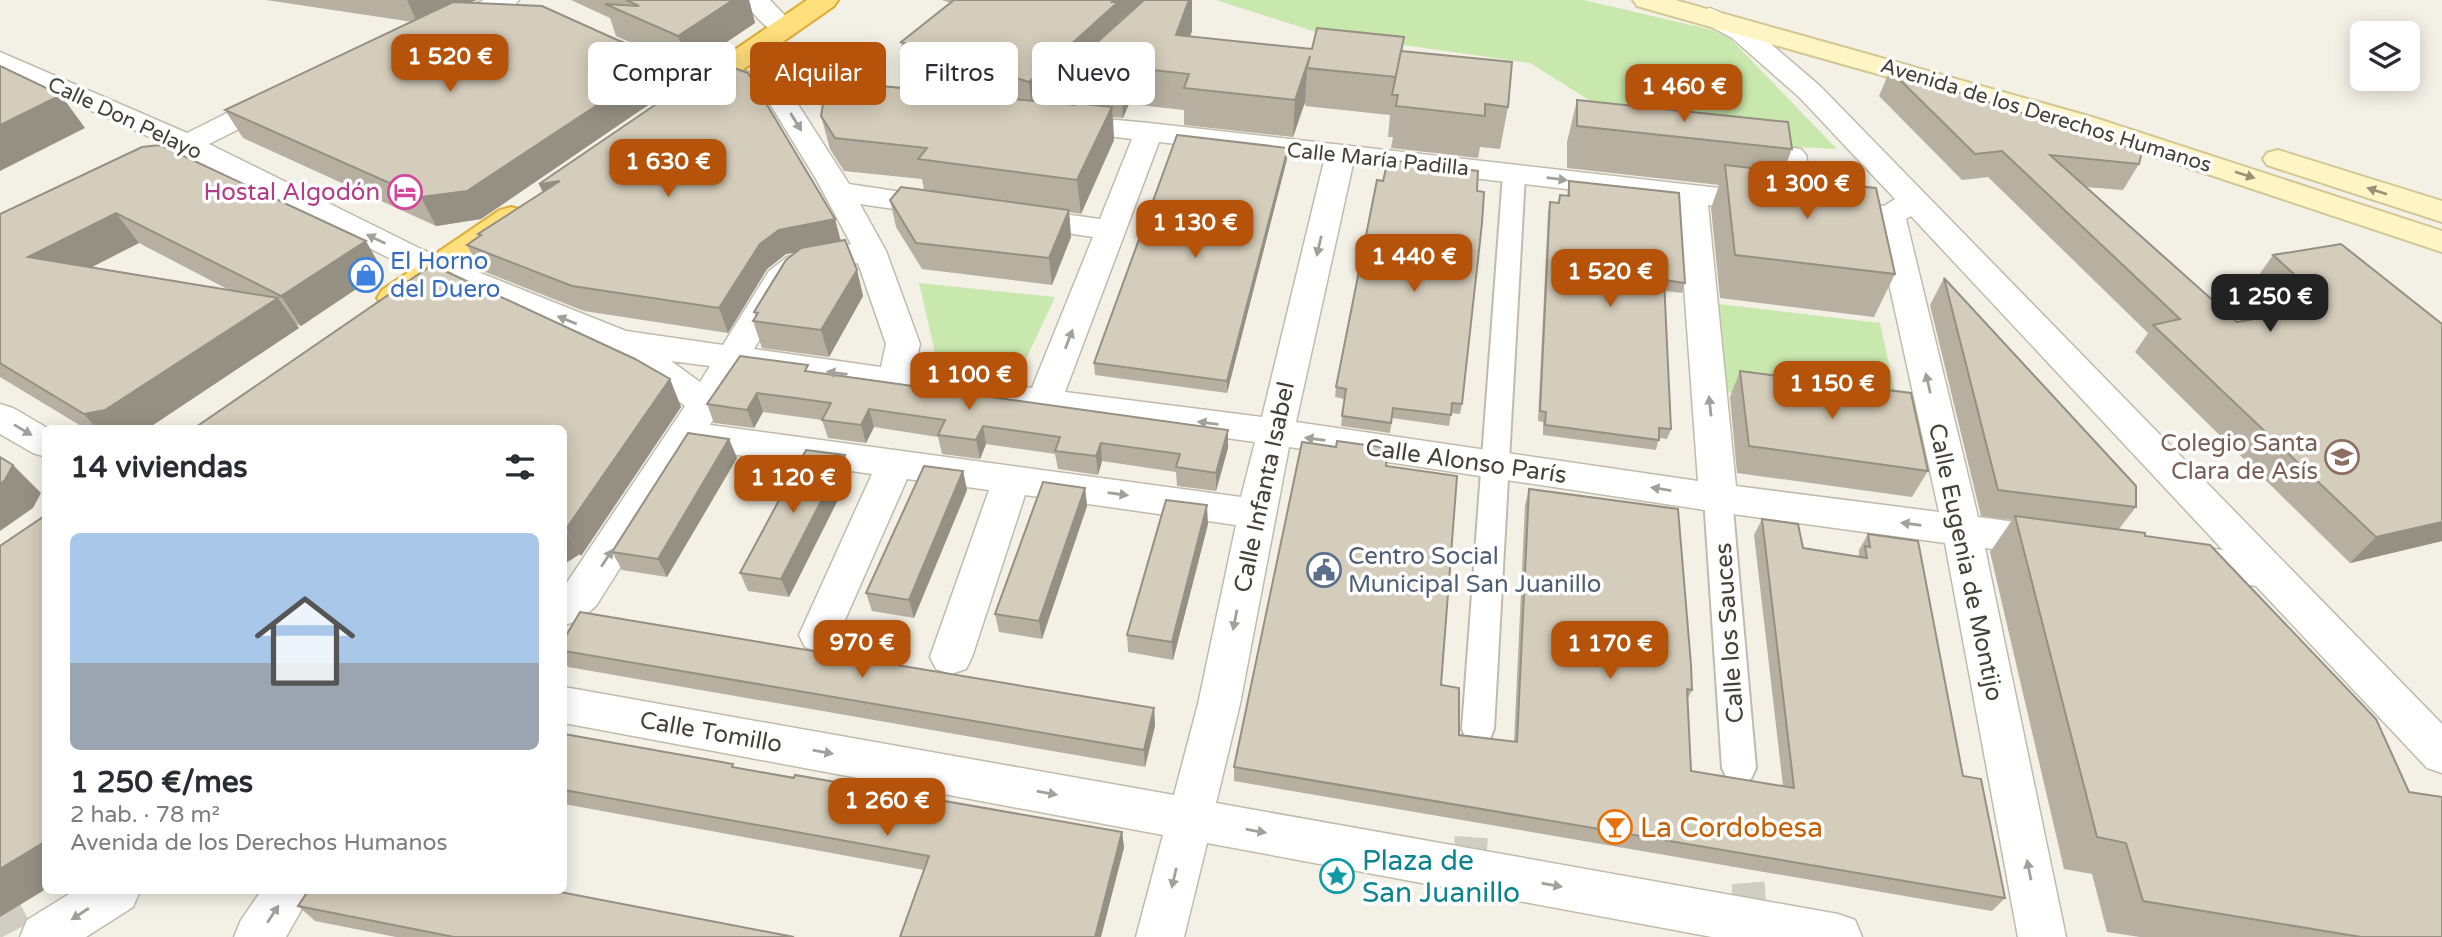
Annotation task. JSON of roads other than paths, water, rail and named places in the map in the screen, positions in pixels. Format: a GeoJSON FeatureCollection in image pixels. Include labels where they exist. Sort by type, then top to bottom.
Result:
{"type":"FeatureCollection","features":[{"type":"Feature","properties":{"kind":"highway"},"geometry":{"type":"LineString","coordinates":[[736,62],[825,0]]}},
{"type":"Feature","properties":{"kind":"highway"},"geometry":{"type":"LineString","coordinates":[[666,110],[673,105]]}},
{"type":"Feature","properties":{"kind":"highway"},"geometry":{"type":"LineString","coordinates":[[373,313],[529,205]]}},
{"type":"Feature","properties":{"kind":"main road","name":"Avenida de los Derechos Humanos"},"geometry":{"type":"LineString","coordinates":[[1646,0],[2082,122],[2442,242]]}},
{"type":"Feature","properties":{"kind":"main road","name":"Avenida de los Derechos Humanos"},"geometry":{"type":"LineString","coordinates":[[1740,0],[1967,62],[2442,212]]}},
{"type":"Feature","properties":{"kind":"street"},"geometry":{"type":"LineString","coordinates":[[756,0],[773,37],[806,94],[897,105]]}},
{"type":"Feature","properties":{"kind":"street"},"geometry":{"type":"LineString","coordinates":[[422,32],[515,8]]}},
{"type":"Feature","properties":{"kind":"street"},"geometry":{"type":"LineString","coordinates":[[1710,16],[1741,32],[1794,76],[1901,208],[2270,572],[2442,754]]}},
{"type":"Feature","properties":{"kind":"street"},"geometry":{"type":"LineString","coordinates":[[594,38],[606,42]]}},
{"type":"Feature","properties":{"kind":"street"},"geometry":{"type":"LineString","coordinates":[[1794,76],[1796,62],[1817,53],[1839,52]]}},
{"type":"Feature","properties":{"kind":"street","name":"Calle Don Pelayo"},"geometry":{"type":"LineString","coordinates":[[0,60],[188,145],[438,268]]}},
{"type":"Feature","properties":{"kind":"street"},"geometry":{"type":"LineString","coordinates":[[736,84],[777,93],[838,192],[870,251],[903,344],[895,381]]}},
{"type":"Feature","properties":{"kind":"street"},"geometry":{"type":"LineString","coordinates":[[143,166],[306,85]]}},
{"type":"Feature","properties":{"kind":"street","name":"Calle María Padilla"},"geometry":{"type":"LineString","coordinates":[[1046,111],[1149,132],[1340,155],[1801,206],[1901,208]]}},
{"type":"Feature","properties":{"kind":"street"},"geometry":{"type":"LineString","coordinates":[[1044,402],[1149,132]]}},
{"type":"Feature","properties":{"kind":"street"},"geometry":{"type":"LineString","coordinates":[[1709,147],[1791,155],[1801,206]]}},
{"type":"Feature","properties":{"kind":"street","name":"Calle Infanta Isabel"},"geometry":{"type":"LineString","coordinates":[[1160,937],[1219,704],[1256,513],[1340,155]]}},
{"type":"Feature","properties":{"kind":"street"},"geometry":{"type":"LineString","coordinates":[[1478,729],[1514,174]]}},
{"type":"Feature","properties":{"kind":"street"},"geometry":{"type":"LineString","coordinates":[[838,192],[1111,230]]}},
{"type":"Feature","properties":{"kind":"street"},"geometry":{"type":"LineString","coordinates":[[1692,194],[1718,498]]}},
{"type":"Feature","properties":{"kind":"street","name":"Calle Eugenia de Montijo"},"geometry":{"type":"LineString","coordinates":[[1901,208],[1961,530],[2042,937]]}},
{"type":"Feature","properties":{"kind":"street"},"geometry":{"type":"LineString","coordinates":[[567,607],[582,595],[686,435],[780,278],[798,264],[870,251]]}},
{"type":"Feature","properties":{"kind":"street","name":"Calle Alonso París"},"geometry":{"type":"LineString","coordinates":[[438,268],[621,342],[1233,426],[1718,498],[2084,547]]}},
{"type":"Feature","properties":{"kind":"street","name":"Calle Alonso París"},"geometry":{"type":"LineString","coordinates":[[621,342],[705,403]]}},
{"type":"Feature","properties":{"kind":"street"},"geometry":{"type":"LineString","coordinates":[[0,417],[42,442]]}},
{"type":"Feature","properties":{"kind":"street"},"geometry":{"type":"LineString","coordinates":[[686,435],[1256,513]]}},
{"type":"Feature","properties":{"kind":"street"},"geometry":{"type":"LineString","coordinates":[[819,635],[895,464]]}},
{"type":"Feature","properties":{"kind":"street"},"geometry":{"type":"LineString","coordinates":[[951,657],[1011,480]]}},
{"type":"Feature","properties":{"kind":"street","name":"Calle los Sauces"},"geometry":{"type":"LineString","coordinates":[[1718,498],[1739,768]]}},
{"type":"Feature","properties":{"kind":"street"},"geometry":{"type":"LineString","coordinates":[[2152,556],[2270,572]]}},
{"type":"Feature","properties":{"kind":"street","name":"Calle Tomillo"},"geometry":{"type":"LineString","coordinates":[[567,706],[1838,937]]}},
{"type":"Feature","properties":{"kind":"street"},"geometry":{"type":"LineString","coordinates":[[44,937],[112,894]]}},
{"type":"Feature","properties":{"kind":"street"},"geometry":{"type":"LineString","coordinates":[[258,937],[286,894]]}},
{"type":"Feature","properties":{"kind":"tunnel"},"geometry":{"type":"LineString","coordinates":[[1469,870],[1475,786]]}},
{"type":"Feature","properties":{"kind":"tunnel"},"geometry":{"type":"LineString","coordinates":[[1744,833],[1751,921]]}},
{"type":"Feature","properties":{"kind":"tunnel"},"geometry":{"type":"LineString","coordinates":[[0,901],[19,937]]}},
{"type":"Feature","properties":{"kind":"place","name":"Hostal Algodón"},"geometry":{"type":"Point","coordinates":[405,192]}},
{"type":"Feature","properties":{"kind":"place","name":"El Horno del Duero"},"geometry":{"type":"Point","coordinates":[366,275]}},
{"type":"Feature","properties":{"kind":"place","name":"Colegio Santa Clara de Asís"},"geometry":{"type":"Point","coordinates":[2342,457]}},
{"type":"Feature","properties":{"kind":"place","name":"Centro Social Municipal San Juanillo"},"geometry":{"type":"Point","coordinates":[1324,570]}},
{"type":"Feature","properties":{"kind":"place","name":"La Cordobesa"},"geometry":{"type":"Point","coordinates":[1615,827]}},
{"type":"Feature","properties":{"kind":"place","name":"Plaza de San Juanillo"},"geometry":{"type":"Point","coordinates":[1337,876]}}]}
